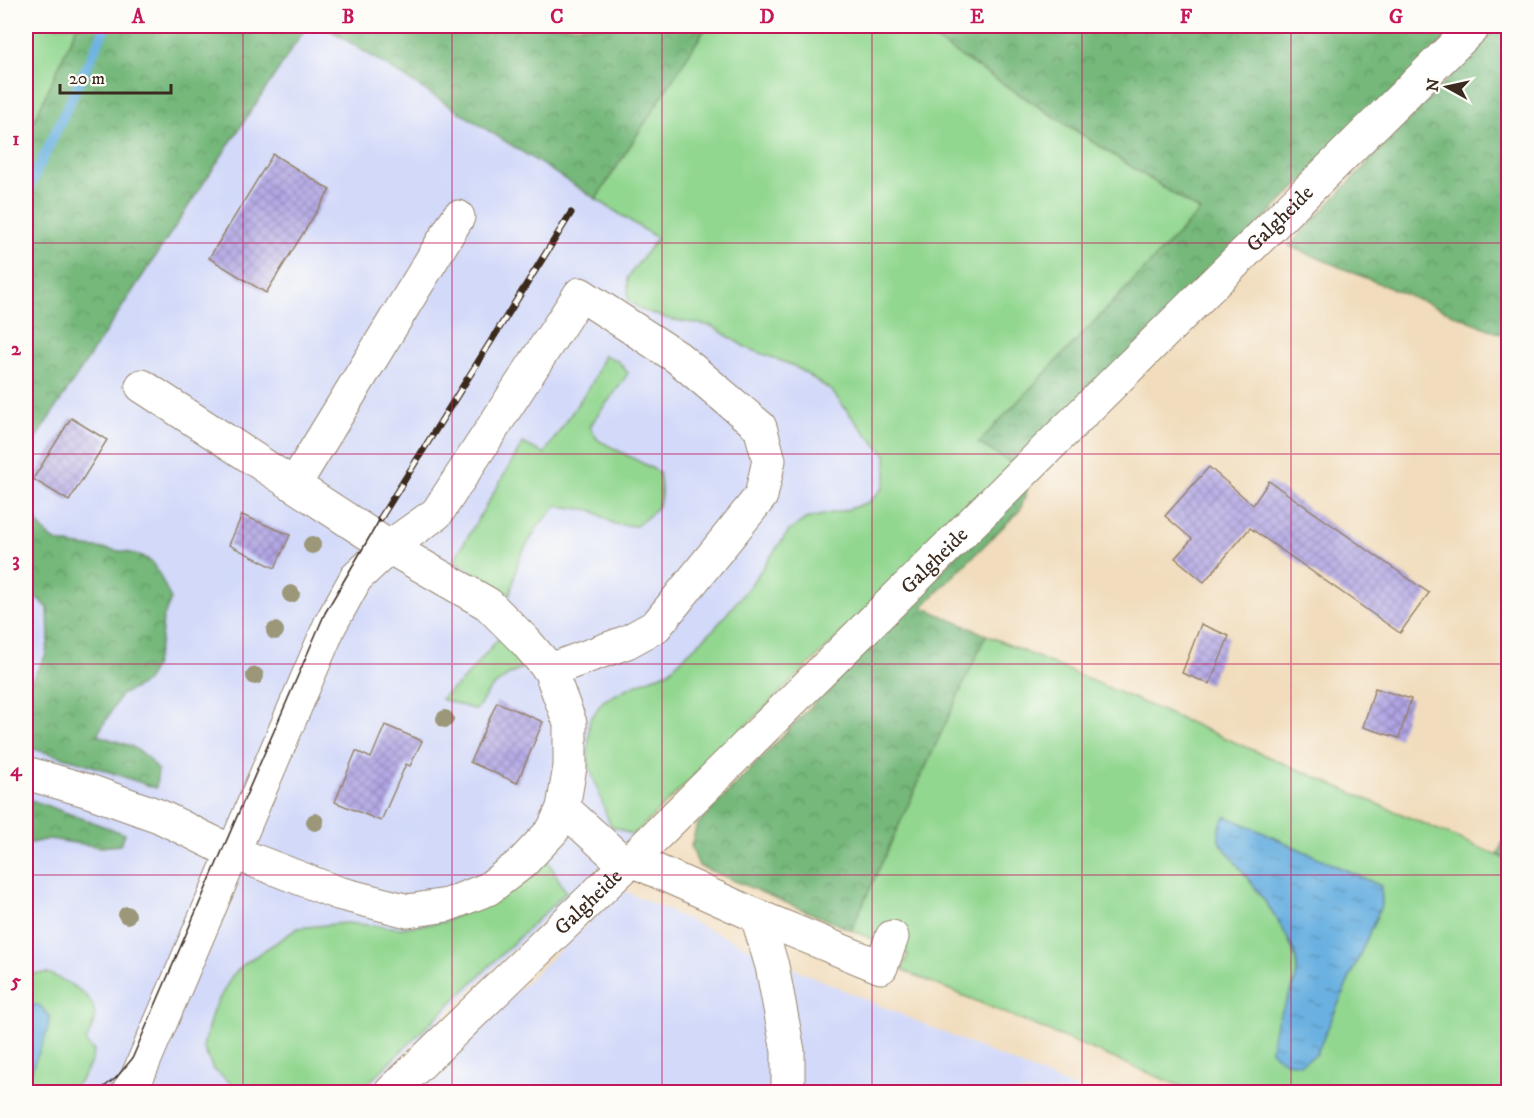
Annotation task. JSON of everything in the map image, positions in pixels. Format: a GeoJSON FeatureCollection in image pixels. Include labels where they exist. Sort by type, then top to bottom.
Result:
{"type":"FeatureCollection","features":[{"type":"Feature","properties":{"kind":"street","name":"Galgheide"},"geometry":{"type":"LineString","coordinates":[[391,1092],[629,862],[1474,26]]}},
{"type":"Feature","properties":{"kind":"street"},"geometry":{"type":"LineString","coordinates":[[294,485],[458,217]]}},
{"type":"Feature","properties":{"kind":"street"},"geometry":{"type":"LineString","coordinates":[[128,1092],[136,1080],[330,625],[356,578],[389,547],[436,513],[580,294],[677,357],[760,427],[769,460],[761,496],[656,626],[627,642],[550,670]]}},
{"type":"Feature","properties":{"kind":"street"},"geometry":{"type":"LineString","coordinates":[[26,773],[89,791],[159,816],[232,852],[338,893],[408,911],[447,905],[488,889],[522,863],[553,830],[563,808],[570,767],[570,723],[550,670],[525,641],[488,604],[389,547],[142,386]]}},
{"type":"Feature","properties":{"kind":"street"},"geometry":{"type":"LineString","coordinates":[[563,808],[629,862],[881,967],[892,937]]}},
{"type":"Feature","properties":{"kind":"street"},"geometry":{"type":"LineString","coordinates":[[757,916],[772,966],[788,1052],[788,1092]]}},
{"type":"Feature","properties":{"kind":"shaded area"},"geometry":{"type":"Polygon","coordinates":[[[307,26],[324,26],[1015,465],[364,1092],[26,1092],[26,453],[307,26]]]}},
{"type":"Feature","properties":{"kind":"shaded area"},"geometry":{"type":"Polygon","coordinates":[[[623,890],[804,973],[1083,1092],[411,1092],[623,890]]]}},
{"type":"Feature","properties":{"kind":"green space"},"geometry":{"type":"Polygon","coordinates":[[[26,26],[77,26],[26,139],[26,26]]]}},
{"type":"Feature","properties":{"kind":"green space"},"geometry":{"type":"Polygon","coordinates":[[[77,26],[307,26],[26,453],[26,139],[77,26]]]}},
{"type":"Feature","properties":{"kind":"green space"},"geometry":{"type":"Polygon","coordinates":[[[324,26],[707,26],[596,199],[324,26]]]}},
{"type":"Feature","properties":{"kind":"green space"},"geometry":{"type":"Polygon","coordinates":[[[707,26],[914,26],[1200,211],[979,442],[1015,465],[633,835],[610,825],[588,762],[589,721],[603,701],[669,671],[715,628],[752,583],[788,532],[805,519],[846,510],[869,502],[883,488],[886,476],[886,455],[831,390],[794,366],[745,347],[712,326],[668,319],[642,310],[628,300],[628,277],[657,238],[596,199],[707,26]]]}},
{"type":"Feature","properties":{"kind":"green space"},"geometry":{"type":"Polygon","coordinates":[[[914,26],[1459,26],[1015,465],[978,443],[1200,211],[914,26]]]}},
{"type":"Feature","properties":{"kind":"green space"},"geometry":{"type":"Polygon","coordinates":[[[1498,26],[1508,26],[1508,337],[1289,246],[1498,26]]]}},
{"type":"Feature","properties":{"kind":"green space"},"geometry":{"type":"Polygon","coordinates":[[[604,355],[618,361],[628,373],[590,427],[598,440],[659,472],[661,498],[659,504],[636,526],[614,524],[592,510],[557,506],[539,525],[519,558],[510,595],[454,560],[523,443],[544,454],[592,383],[604,355]]]}},
{"type":"Feature","properties":{"kind":"green space"},"geometry":{"type":"Polygon","coordinates":[[[1032,477],[1020,510],[922,607],[986,635],[851,930],[699,866],[691,846],[697,825],[1032,477]]]}},
{"type":"Feature","properties":{"kind":"green space"},"geometry":{"type":"Polygon","coordinates":[[[26,506],[43,530],[56,541],[144,557],[157,570],[171,599],[163,619],[161,640],[154,667],[145,683],[121,695],[97,735],[131,746],[147,757],[158,770],[156,788],[81,762],[26,747],[26,689],[45,657],[49,639],[48,608],[37,598],[26,594],[26,506]]]}},
{"type":"Feature","properties":{"kind":"green space"},"geometry":{"type":"Polygon","coordinates":[[[986,635],[1508,860],[1508,1092],[1194,1092],[902,970],[908,954],[851,930],[986,635]],[[1226,816],[1219,841],[1279,922],[1295,957],[1296,979],[1274,1031],[1316,1055],[1382,904],[1381,886],[1226,816]]]}},
{"type":"Feature","properties":{"kind":"green space"},"geometry":{"type":"Polygon","coordinates":[[[499,638],[524,667],[490,689],[476,710],[441,699],[466,677],[499,638]]]}},
{"type":"Feature","properties":{"kind":"green space"},"geometry":{"type":"Polygon","coordinates":[[[26,800],[125,834],[120,845],[101,847],[49,839],[26,844],[26,800]]]}},
{"type":"Feature","properties":{"kind":"green space"},"geometry":{"type":"Polygon","coordinates":[[[1508,829],[1508,860],[1498,855],[1508,829]]]}},
{"type":"Feature","properties":{"kind":"green space"},"geometry":{"type":"Polygon","coordinates":[[[548,861],[566,892],[359,1092],[237,1092],[232,1084],[213,1069],[203,1047],[213,1010],[232,976],[245,963],[298,928],[345,923],[401,928],[444,922],[504,894],[548,861]]]}},
{"type":"Feature","properties":{"kind":"green space"},"geometry":{"type":"Polygon","coordinates":[[[48,973],[80,991],[92,1004],[94,1021],[86,1043],[94,1051],[84,1076],[69,1090],[55,1093],[26,1092],[29,1074],[50,1016],[39,1006],[26,1005],[26,974],[48,973]]]}},
{"type":"Feature","properties":{"kind":"water"},"geometry":{"type":"Polygon","coordinates":[[[1226,816],[1381,886],[1382,904],[1316,1055],[1300,1064],[1285,1062],[1271,1051],[1276,1024],[1293,988],[1297,972],[1296,958],[1289,941],[1267,904],[1219,841],[1219,827],[1226,816]]]}},
{"type":"Feature","properties":{"kind":"water"},"geometry":{"type":"Polygon","coordinates":[[[26,1005],[39,1005],[50,1016],[47,1033],[26,1083],[26,1005]]]}},
{"type":"Feature","properties":{"kind":"building"},"geometry":{"type":"Polygon","coordinates":[[[273,154],[330,190],[266,293],[209,258],[273,154]]]}},
{"type":"Feature","properties":{"kind":"building"},"geometry":{"type":"Polygon","coordinates":[[[71,418],[107,440],[69,501],[33,479],[71,418]]]}},
{"type":"Feature","properties":{"kind":"building"},"geometry":{"type":"Polygon","coordinates":[[[1209,467],[1253,505],[1269,481],[1429,593],[1400,633],[1250,528],[1204,582],[1175,558],[1192,539],[1165,516],[1209,467]]]}},
{"type":"Feature","properties":{"kind":"building"},"geometry":{"type":"Polygon","coordinates":[[[242,515],[290,535],[275,568],[229,545],[242,515]]]}},
{"type":"Feature","properties":{"kind":"building"},"geometry":{"type":"Polygon","coordinates":[[[1201,624],[1229,636],[1210,684],[1182,673],[1201,624]]]}},
{"type":"Feature","properties":{"kind":"building"},"geometry":{"type":"Polygon","coordinates":[[[1375,688],[1411,699],[1399,738],[1363,727],[1375,688]]]}},
{"type":"Feature","properties":{"kind":"building"},"geometry":{"type":"Polygon","coordinates":[[[497,702],[543,722],[517,783],[470,762],[497,702]]]}},
{"type":"Feature","properties":{"kind":"building"},"geometry":{"type":"Polygon","coordinates":[[[385,725],[422,741],[410,766],[406,764],[381,821],[335,802],[356,751],[371,758],[385,725]]]}},
{"type":"Feature","properties":{"kind":"waterway"},"geometry":{"type":"LineString","coordinates":[[26,194],[106,26]]}},
{"type":"Feature","properties":{"kind":"tram line"},"geometry":{"type":"LineString","coordinates":[[97,1092],[116,1078],[132,1059],[325,613],[380,519]]}},
{"type":"Feature","properties":{"kind":"railway"},"geometry":{"type":"LineString","coordinates":[[380,519],[571,213]]}}]}
